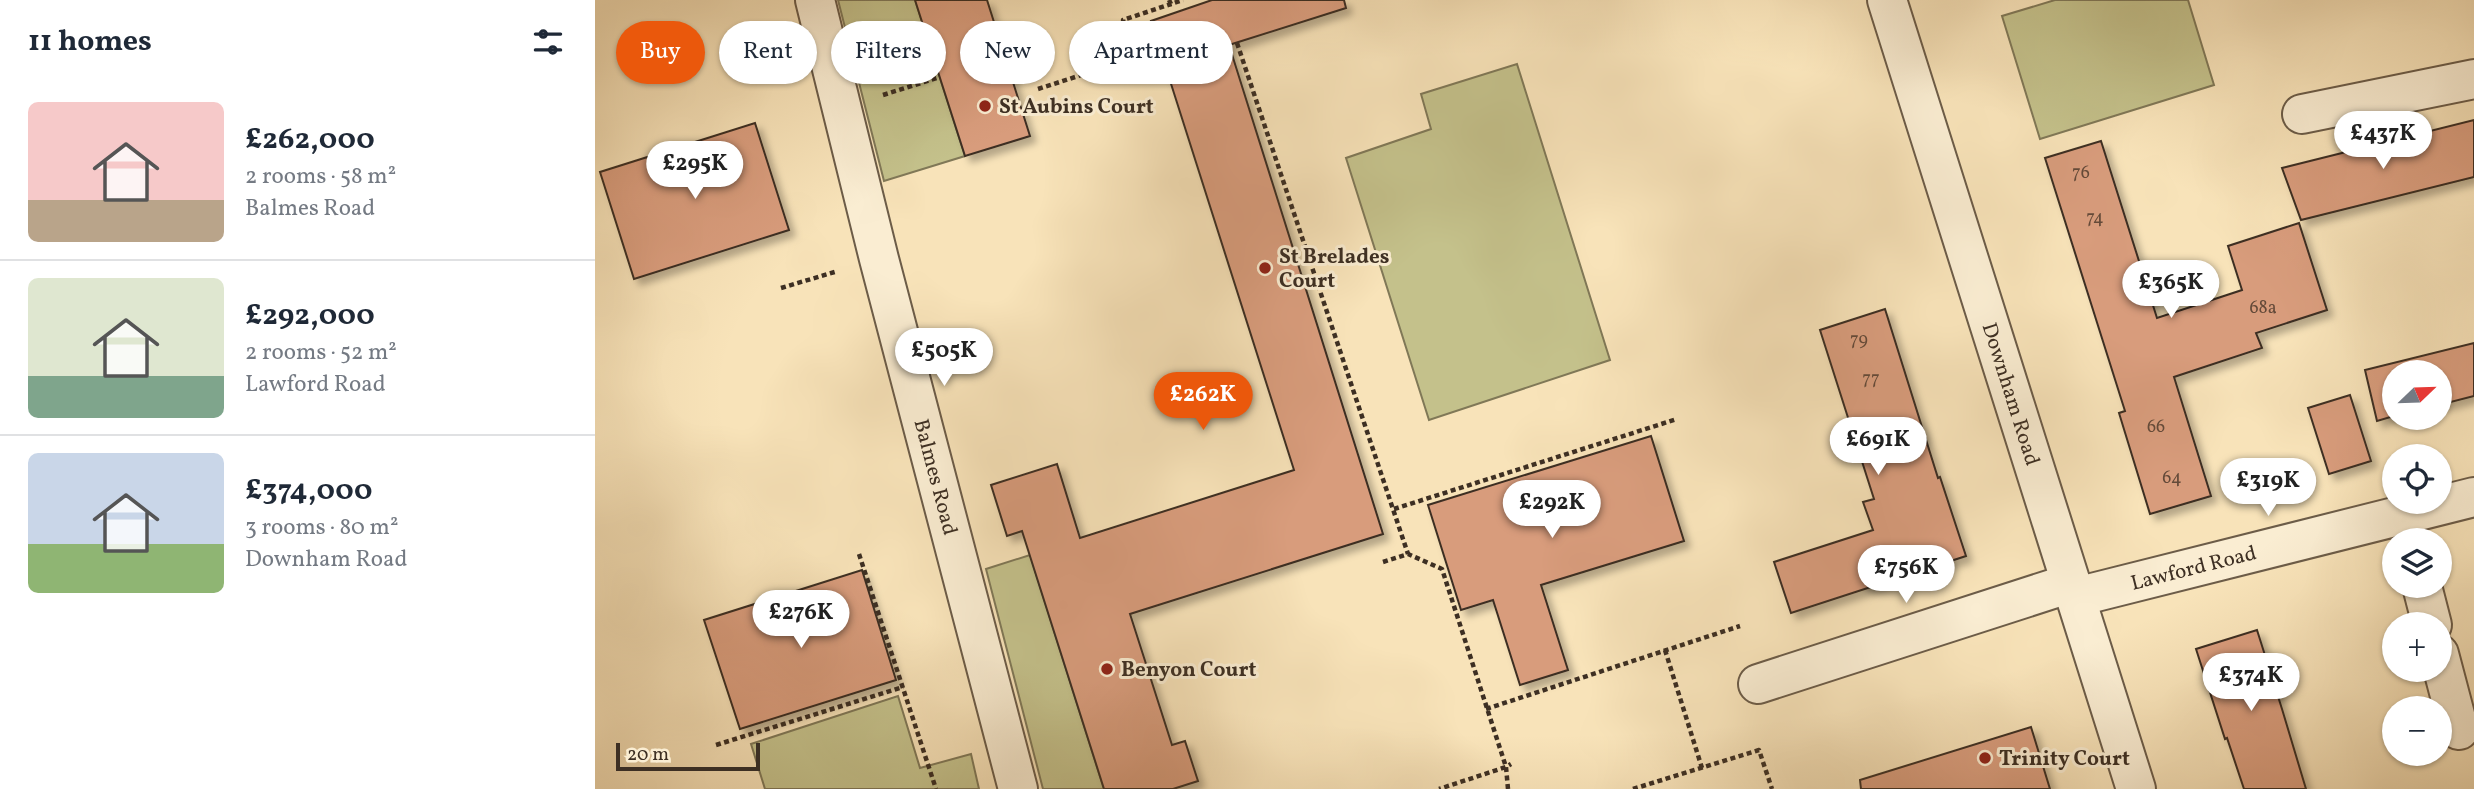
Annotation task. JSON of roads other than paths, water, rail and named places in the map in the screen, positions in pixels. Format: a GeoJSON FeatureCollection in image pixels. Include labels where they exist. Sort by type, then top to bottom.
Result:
{"type":"FeatureCollection","features":[{"type":"Feature","properties":{"kind":"street","name":"Balmes Road"},"geometry":{"type":"LineString","coordinates":[[815,0],[889,298],[1019,789]]}},
{"type":"Feature","properties":{"kind":"street","name":"Downham Road"},"geometry":{"type":"LineString","coordinates":[[1887,0],[2136,789]]}},
{"type":"Feature","properties":{"kind":"street"},"geometry":{"type":"LineString","coordinates":[[2302,114],[2474,79]]}},
{"type":"Feature","properties":{"kind":"street","name":"Lawford Road"},"geometry":{"type":"LineString","coordinates":[[2407,528],[2474,496]]}},
{"type":"Feature","properties":{"kind":"street","name":"Lawford Road"},"geometry":{"type":"LineString","coordinates":[[1758,684],[2074,590],[2382,533]]}},
{"type":"Feature","properties":{"kind":"street"},"geometry":{"type":"LineString","coordinates":[[2446,682],[2459,730]]}},
{"type":"Feature","properties":{"kind":"place","name":"St Aubins Court"},"geometry":{"type":"Point","coordinates":[985,106]}},
{"type":"Feature","properties":{"kind":"place","name":"St Brelades Court"},"geometry":{"type":"Point","coordinates":[1265,268]}},
{"type":"Feature","properties":{"kind":"place","name":"Benyon Court"},"geometry":{"type":"Point","coordinates":[1107,669]}},
{"type":"Feature","properties":{"kind":"place","name":"Trinity Court"},"geometry":{"type":"Point","coordinates":[1985,758]}}]}
